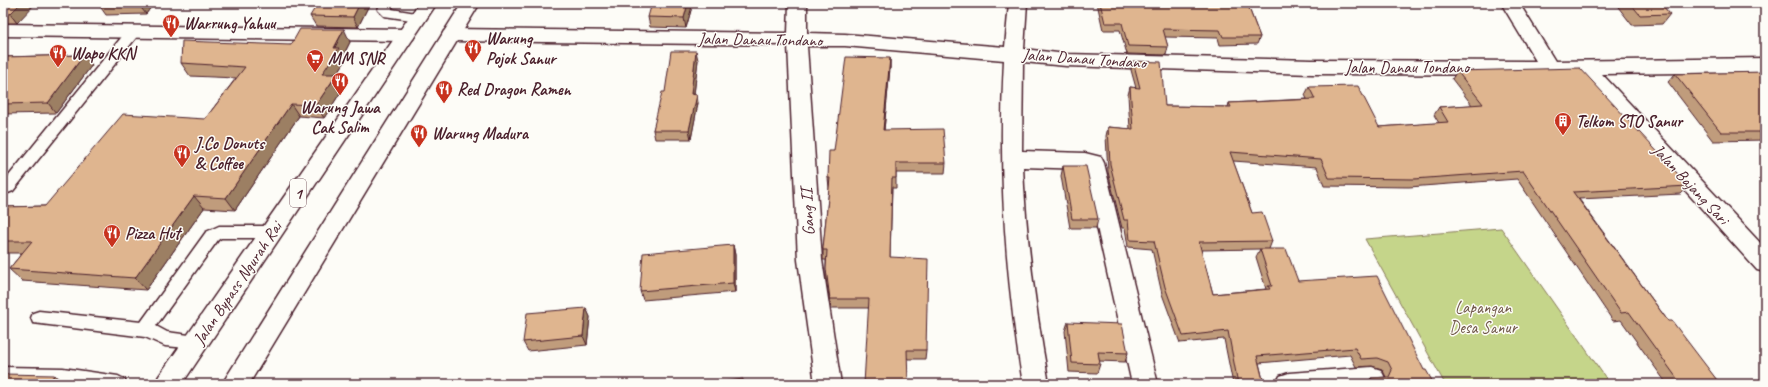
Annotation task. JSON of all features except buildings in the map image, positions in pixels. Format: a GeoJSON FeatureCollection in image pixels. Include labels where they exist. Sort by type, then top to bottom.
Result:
{"type":"FeatureCollection","features":[{"type":"Feature","properties":{"kind":"main road"},"geometry":{"type":"LineString","coordinates":[[235,384],[472,3]]}},
{"type":"Feature","properties":{"kind":"main road","name":"Gang II"},"geometry":{"type":"LineString","coordinates":[[798,3],[797,38],[810,260],[828,384]]}},
{"type":"Feature","properties":{"kind":"main road"},"geometry":{"type":"LineString","coordinates":[[1018,3],[1013,54],[1013,159],[1020,279],[1027,337],[1036,384]]}},
{"type":"Feature","properties":{"kind":"main road"},"geometry":{"type":"LineString","coordinates":[[1510,3],[1549,67]]}},
{"type":"Feature","properties":{"kind":"main road","name":"Jalan Bypass Ngurah Rai"},"geometry":{"type":"LineString","coordinates":[[168,384],[423,10]]}},
{"type":"Feature","properties":{"kind":"main road"},"geometry":{"type":"LineString","coordinates":[[3,30],[406,35]]}},
{"type":"Feature","properties":{"kind":"main road","name":"Jalan Danau Tondano"},"geometry":{"type":"LineString","coordinates":[[451,35],[797,38],[845,40],[1066,60],[1216,63],[1312,67],[1586,68],[1765,65]]}},
{"type":"Feature","properties":{"kind":"main road","name":"Jalan Bajang Sari"},"geometry":{"type":"LineString","coordinates":[[1586,68],[1765,263]]}},
{"type":"Feature","properties":{"kind":"main road"},"geometry":{"type":"LineString","coordinates":[[1013,159],[1085,161],[1093,163],[1145,384]]}},
{"type":"Feature","properties":{"kind":"main road"},"geometry":{"type":"LineString","coordinates":[[1289,384],[1372,378]]}},
{"type":"Feature","properties":{"kind":"lane"},"geometry":{"type":"LineString","coordinates":[[386,3],[384,10],[388,13],[423,10]]}},
{"type":"Feature","properties":{"kind":"lane"},"geometry":{"type":"LineString","coordinates":[[8,187],[134,31]]}},
{"type":"Feature","properties":{"kind":"lane"},"geometry":{"type":"LineString","coordinates":[[147,330],[148,324],[212,236],[219,232],[271,232]]}},
{"type":"Feature","properties":{"kind":"lane"},"geometry":{"type":"LineString","coordinates":[[39,318],[147,330],[165,339],[198,342]]}},
{"type":"Feature","properties":{"kind":"lane"},"geometry":{"type":"LineString","coordinates":[[3,375],[63,376],[118,384]]}},
{"type":"Feature","properties":{"kind":"green space","name":"Lapangan Desa Sanur"},"geometry":{"type":"Polygon","coordinates":[[[1501,228],[1610,384],[1445,384],[1365,239],[1501,228]]]}},
{"type":"Feature","properties":{"kind":"place","name":"Warrung Yahuu"},"geometry":{"type":"Point","coordinates":[171,38]}},
{"type":"Feature","properties":{"kind":"place","name":"Warung Pojok Sanur"},"geometry":{"type":"Point","coordinates":[473,63]}},
{"type":"Feature","properties":{"kind":"place","name":"Wapo KKN"},"geometry":{"type":"Point","coordinates":[58,68]}},
{"type":"Feature","properties":{"kind":"place","name":"MM SNR"},"geometry":{"type":"Point","coordinates":[315,73]}},
{"type":"Feature","properties":{"kind":"place","name":"Warung Jawa Cak Salim"},"geometry":{"type":"Point","coordinates":[340,96]}},
{"type":"Feature","properties":{"kind":"place","name":"Red Dragon Ramen"},"geometry":{"type":"Point","coordinates":[444,104]}},
{"type":"Feature","properties":{"kind":"place","name":"Telkom STO Sanur"},"geometry":{"type":"Point","coordinates":[1563,136]}},
{"type":"Feature","properties":{"kind":"place","name":"Warung Madura"},"geometry":{"type":"Point","coordinates":[419,148]}},
{"type":"Feature","properties":{"kind":"place","name":"J.Co Donuts & Coffee"},"geometry":{"type":"Point","coordinates":[182,168]}},
{"type":"Feature","properties":{"kind":"place","name":"Pizza Hut"},"geometry":{"type":"Point","coordinates":[112,248]}}]}
